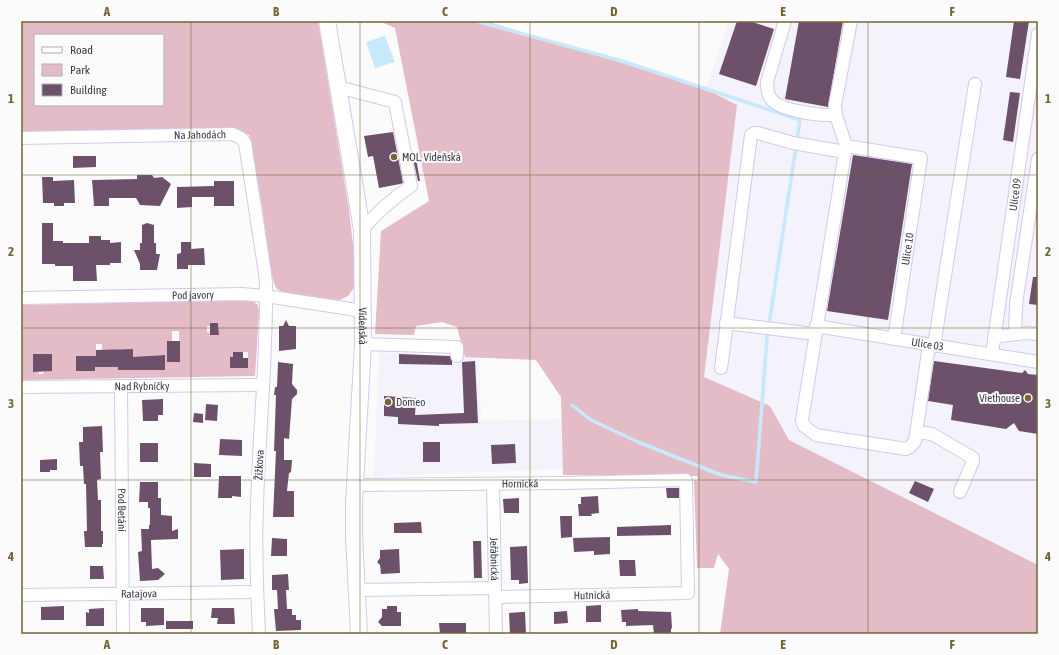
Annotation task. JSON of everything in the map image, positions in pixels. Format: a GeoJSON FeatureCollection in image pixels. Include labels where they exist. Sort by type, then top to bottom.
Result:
{"type":"FeatureCollection","features":[{"type":"Feature","properties":{"kind":"main road","name":"Vídeňská"},"geometry":{"type":"LineString","coordinates":[[327,21],[362,230],[363,344],[355,485],[354,535],[359,634]]}},
{"type":"Feature","properties":{"kind":"street"},"geometry":{"type":"LineString","coordinates":[[785,21],[767,82],[768,92],[772,100],[786,107],[804,113],[824,116],[836,115]]}},
{"type":"Feature","properties":{"kind":"street"},"geometry":{"type":"LineString","coordinates":[[851,21],[835,105],[836,115],[845,149],[815,330],[802,420],[804,426],[816,435],[906,449],[916,441],[975,84]]}},
{"type":"Feature","properties":{"kind":"street","name":"Ulice 09"},"geometry":{"type":"LineString","coordinates":[[992,354],[1035,81],[1038,34]]}},
{"type":"Feature","properties":{"kind":"street"},"geometry":{"type":"LineString","coordinates":[[338,87],[395,102],[411,186],[392,198],[377,212],[362,230]]}},
{"type":"Feature","properties":{"kind":"street"},"geometry":{"type":"LineString","coordinates":[[721,368],[751,135],[758,133],[796,143],[845,149]]}},
{"type":"Feature","properties":{"kind":"street","name":"Na Jahodách"},"geometry":{"type":"LineString","coordinates":[[21,138],[233,134],[241,138],[245,143],[249,166],[265,273],[266,296]]}},
{"type":"Feature","properties":{"kind":"street","name":"Ulice 10"},"geometry":{"type":"LineString","coordinates":[[845,149],[921,158],[894,339]]}},
{"type":"Feature","properties":{"kind":"street","name":"Ulice 09"},"geometry":{"type":"LineString","coordinates":[[1015,334],[1016,304],[1038,159]]}},
{"type":"Feature","properties":{"kind":"street","name":"Pod javory"},"geometry":{"type":"LineString","coordinates":[[21,298],[242,294],[266,296],[363,311]]}},
{"type":"Feature","properties":{"kind":"street","name":"Žižkova"},"geometry":{"type":"LineString","coordinates":[[259,634],[257,592],[257,507],[266,296]]}},
{"type":"Feature","properties":{"kind":"street","name":"Ulice 03"},"geometry":{"type":"LineString","coordinates":[[726,323],[769,328],[815,330],[894,339],[1038,362]]}},
{"type":"Feature","properties":{"kind":"street"},"geometry":{"type":"LineString","coordinates":[[994,337],[1026,332],[1038,334]]}},
{"type":"Feature","properties":{"kind":"street"},"geometry":{"type":"LineString","coordinates":[[363,344],[457,347],[457,356]]}},
{"type":"Feature","properties":{"kind":"street","name":"Nad Rybníčky"},"geometry":{"type":"LineString","coordinates":[[21,387],[263,385]]}},
{"type":"Feature","properties":{"kind":"street","name":"Pod Betání"},"geometry":{"type":"LineString","coordinates":[[122,386],[123,634]]}},
{"type":"Feature","properties":{"kind":"street"},"geometry":{"type":"LineString","coordinates":[[917,432],[932,434],[973,458],[973,462],[960,492]]}},
{"type":"Feature","properties":{"kind":"street","name":"Hornická"},"geometry":{"type":"LineString","coordinates":[[355,485],[686,480],[688,593]]}},
{"type":"Feature","properties":{"kind":"street","name":"Jeřábnická"},"geometry":{"type":"LineString","coordinates":[[493,484],[496,634]]}},
{"type":"Feature","properties":{"kind":"street","name":"Hutnická"},"geometry":{"type":"LineString","coordinates":[[357,590],[495,593],[688,593]]}},
{"type":"Feature","properties":{"kind":"street","name":"Ratajova"},"geometry":{"type":"LineString","coordinates":[[21,595],[257,592]]}},
{"type":"Feature","properties":{"kind":"shaded area"},"geometry":{"type":"Polygon","coordinates":[[[729,21],[1038,21],[1038,565],[789,440],[770,406],[704,377],[737,105],[706,89],[729,21]]]}},
{"type":"Feature","properties":{"kind":"shaded area"},"geometry":{"type":"Polygon","coordinates":[[[379,352],[479,357],[481,421],[562,419],[563,469],[374,476],[379,352]]]}},
{"type":"Feature","properties":{"kind":"green space"},"geometry":{"type":"Polygon","coordinates":[[[21,21],[318,21],[349,210],[354,253],[356,285],[348,296],[340,300],[311,298],[282,292],[276,288],[271,272],[262,206],[249,135],[236,130],[21,132],[21,21]]]}},
{"type":"Feature","properties":{"kind":"green space"},"geometry":{"type":"Polygon","coordinates":[[[379,21],[486,21],[706,89],[737,105],[704,377],[770,406],[789,440],[1038,565],[1038,634],[720,634],[729,569],[718,554],[714,568],[697,568],[694,480],[698,481],[697,476],[563,475],[561,397],[536,360],[465,357],[457,327],[442,322],[416,326],[414,335],[375,334],[381,231],[429,201],[395,28],[379,21]]]}},
{"type":"Feature","properties":{"kind":"green space"},"geometry":{"type":"Polygon","coordinates":[[[251,300],[258,305],[259,312],[255,376],[21,380],[21,305],[251,300]],[[210,323],[210,326],[207,326],[207,332],[210,333],[210,335],[219,335],[218,323],[210,323]],[[172,331],[172,341],[167,342],[167,350],[171,350],[171,362],[180,362],[179,331],[172,331]],[[96,344],[96,355],[102,355],[102,344],[96,344]],[[118,349],[108,367],[118,367],[118,370],[138,370],[138,357],[133,357],[133,349],[118,349]],[[233,352],[233,357],[230,357],[231,368],[248,368],[248,352],[233,352]],[[33,354],[33,371],[39,372],[39,374],[43,374],[44,371],[52,371],[51,354],[33,354]],[[165,355],[151,356],[151,370],[165,369],[165,355]],[[76,356],[91,365],[91,356],[76,356]]]}},
{"type":"Feature","properties":{"kind":"water"},"geometry":{"type":"Polygon","coordinates":[[[385,36],[395,62],[375,68],[366,42],[385,36]]]}},
{"type":"Feature","properties":{"kind":"building"},"geometry":{"type":"Polygon","coordinates":[[[737,21],[749,21],[774,29],[756,86],[719,74],[737,21]]]}},
{"type":"Feature","properties":{"kind":"building"},"geometry":{"type":"Polygon","coordinates":[[[799,21],[843,21],[828,107],[785,99],[799,21]]]}},
{"type":"Feature","properties":{"kind":"building"},"geometry":{"type":"Polygon","coordinates":[[[1014,21],[1029,21],[1020,79],[1006,77],[1014,21]]]}},
{"type":"Feature","properties":{"kind":"building"},"geometry":{"type":"Polygon","coordinates":[[[1010,92],[1020,93],[1013,142],[1003,140],[1010,92]]]}},
{"type":"Feature","properties":{"kind":"building"},"geometry":{"type":"Polygon","coordinates":[[[393,132],[403,183],[379,188],[373,156],[368,157],[364,136],[393,132]]]}},
{"type":"Feature","properties":{"kind":"building"},"geometry":{"type":"Polygon","coordinates":[[[853,155],[912,164],[888,320],[827,311],[853,155]]]}},
{"type":"Feature","properties":{"kind":"building"},"geometry":{"type":"Polygon","coordinates":[[[73,156],[96,156],[96,167],[73,168],[73,156]]]}},
{"type":"Feature","properties":{"kind":"building"},"geometry":{"type":"Polygon","coordinates":[[[416,158],[420,181],[418,181],[413,159],[416,158]]]}},
{"type":"Feature","properties":{"kind":"building"},"geometry":{"type":"Polygon","coordinates":[[[137,175],[152,175],[154,178],[162,177],[171,184],[160,206],[140,205],[136,198],[109,198],[109,206],[94,206],[92,180],[137,179],[137,175]]]}},
{"type":"Feature","properties":{"kind":"building"},"geometry":{"type":"Polygon","coordinates":[[[42,177],[53,177],[53,181],[74,180],[75,203],[64,203],[64,206],[54,206],[54,203],[43,203],[42,177]]]}},
{"type":"Feature","properties":{"kind":"building"},"geometry":{"type":"Polygon","coordinates":[[[214,181],[234,181],[234,206],[214,206],[214,197],[192,197],[192,207],[177,208],[177,187],[214,186],[214,181]]]}},
{"type":"Feature","properties":{"kind":"building"},"geometry":{"type":"Polygon","coordinates":[[[42,223],[53,223],[53,241],[63,241],[63,243],[89,243],[89,236],[101,236],[101,240],[110,240],[110,243],[121,242],[121,263],[96,265],[97,281],[73,281],[73,266],[42,264],[42,223]]]}},
{"type":"Feature","properties":{"kind":"building"},"geometry":{"type":"Polygon","coordinates":[[[147,223],[154,225],[154,243],[156,243],[156,254],[160,254],[157,270],[140,270],[140,264],[134,250],[140,250],[140,243],[142,243],[142,225],[147,223]]]}},
{"type":"Feature","properties":{"kind":"building"},"geometry":{"type":"Polygon","coordinates":[[[181,242],[191,242],[191,249],[204,248],[205,265],[188,265],[188,269],[177,269],[177,254],[181,253],[181,242]]]}},
{"type":"Feature","properties":{"kind":"building"},"geometry":{"type":"Polygon","coordinates":[[[1033,277],[1038,277],[1038,305],[1029,304],[1033,277]]]}},
{"type":"Feature","properties":{"kind":"building"},"geometry":{"type":"Polygon","coordinates":[[[286,320],[289,326],[296,326],[296,349],[279,351],[279,326],[283,326],[286,320]]]}},
{"type":"Feature","properties":{"kind":"building"},"geometry":{"type":"Polygon","coordinates":[[[210,323],[218,323],[219,335],[210,335],[210,323]]]}},
{"type":"Feature","properties":{"kind":"building"},"geometry":{"type":"Polygon","coordinates":[[[167,341],[180,341],[180,362],[167,362],[167,341]]]}},
{"type":"Feature","properties":{"kind":"building"},"geometry":{"type":"Polygon","coordinates":[[[133,349],[133,357],[165,355],[165,370],[118,370],[118,367],[95,367],[95,371],[76,371],[76,356],[96,356],[96,350],[133,349]]]}},
{"type":"Feature","properties":{"kind":"building"},"geometry":{"type":"Polygon","coordinates":[[[233,352],[243,352],[243,358],[248,358],[248,368],[230,368],[230,357],[233,357],[233,352]]]}},
{"type":"Feature","properties":{"kind":"building"},"geometry":{"type":"Polygon","coordinates":[[[33,354],[52,354],[52,371],[33,372],[33,354]]]}},
{"type":"Feature","properties":{"kind":"building"},"geometry":{"type":"Polygon","coordinates":[[[399,354],[450,356],[452,365],[399,364],[399,354]]]}},
{"type":"Feature","properties":{"kind":"building"},"geometry":{"type":"Polygon","coordinates":[[[475,361],[478,423],[439,424],[439,426],[398,424],[398,417],[384,416],[384,396],[416,398],[415,415],[464,413],[462,362],[475,361]]]}},
{"type":"Feature","properties":{"kind":"building"},"geometry":{"type":"Polygon","coordinates":[[[934,361],[1022,373],[1025,370],[1028,374],[1038,375],[1038,434],[1019,431],[1014,423],[1006,429],[951,420],[953,405],[928,401],[934,361]]]}},
{"type":"Feature","properties":{"kind":"building"},"geometry":{"type":"Polygon","coordinates":[[[278,362],[293,364],[292,384],[297,390],[297,394],[292,399],[289,439],[284,438],[284,460],[292,460],[287,491],[294,491],[294,517],[273,517],[276,451],[274,451],[276,395],[274,395],[275,387],[277,387],[278,362]]]}},
{"type":"Feature","properties":{"kind":"building"},"geometry":{"type":"Polygon","coordinates":[[[163,399],[163,415],[158,415],[158,421],[143,421],[142,400],[163,399]]]}},
{"type":"Feature","properties":{"kind":"building"},"geometry":{"type":"Polygon","coordinates":[[[206,404],[218,405],[217,421],[205,420],[206,404]]]}},
{"type":"Feature","properties":{"kind":"building"},"geometry":{"type":"Polygon","coordinates":[[[194,413],[203,414],[203,423],[193,422],[194,413]]]}},
{"type":"Feature","properties":{"kind":"building"},"geometry":{"type":"Polygon","coordinates":[[[102,426],[103,452],[100,452],[101,479],[97,480],[98,500],[101,500],[101,531],[103,531],[103,544],[102,547],[85,547],[84,531],[87,531],[86,484],[84,484],[83,466],[80,466],[79,442],[83,442],[83,427],[102,426]]]}},
{"type":"Feature","properties":{"kind":"building"},"geometry":{"type":"Polygon","coordinates":[[[220,439],[242,440],[242,456],[219,455],[220,439]]]}},
{"type":"Feature","properties":{"kind":"building"},"geometry":{"type":"Polygon","coordinates":[[[423,442],[440,442],[440,462],[423,462],[423,442]]]}},
{"type":"Feature","properties":{"kind":"building"},"geometry":{"type":"Polygon","coordinates":[[[140,443],[158,443],[158,462],[140,462],[140,443]]]}},
{"type":"Feature","properties":{"kind":"building"},"geometry":{"type":"Polygon","coordinates":[[[515,444],[516,463],[492,464],[491,445],[515,444]]]}},
{"type":"Feature","properties":{"kind":"building"},"geometry":{"type":"Polygon","coordinates":[[[57,459],[57,470],[40,472],[40,460],[57,459]]]}},
{"type":"Feature","properties":{"kind":"building"},"geometry":{"type":"Polygon","coordinates":[[[194,463],[211,464],[211,477],[194,477],[194,463]]]}},
{"type":"Feature","properties":{"kind":"building"},"geometry":{"type":"Polygon","coordinates":[[[219,476],[241,476],[241,497],[232,496],[232,498],[218,498],[219,476]]]}},
{"type":"Feature","properties":{"kind":"building"},"geometry":{"type":"Polygon","coordinates":[[[915,481],[934,489],[928,502],[909,493],[915,481]]]}},
{"type":"Feature","properties":{"kind":"building"},"geometry":{"type":"Polygon","coordinates":[[[140,482],[158,482],[158,498],[161,498],[161,515],[172,516],[172,531],[178,529],[178,539],[151,540],[152,569],[158,568],[165,574],[158,580],[140,581],[138,552],[142,551],[141,529],[149,529],[150,508],[148,508],[148,502],[139,502],[140,482]]]}},
{"type":"Feature","properties":{"kind":"building"},"geometry":{"type":"Polygon","coordinates":[[[666,488],[679,488],[679,498],[667,498],[666,488]]]}},
{"type":"Feature","properties":{"kind":"building"},"geometry":{"type":"Polygon","coordinates":[[[598,496],[599,513],[591,514],[592,516],[579,516],[578,504],[581,504],[581,497],[598,496]]]}},
{"type":"Feature","properties":{"kind":"building"},"geometry":{"type":"Polygon","coordinates":[[[519,498],[519,513],[504,513],[503,499],[519,498]]]}},
{"type":"Feature","properties":{"kind":"building"},"geometry":{"type":"Polygon","coordinates":[[[560,516],[572,516],[572,537],[561,538],[560,516]]]}},
{"type":"Feature","properties":{"kind":"building"},"geometry":{"type":"Polygon","coordinates":[[[421,522],[422,533],[394,533],[394,523],[421,522]]]}},
{"type":"Feature","properties":{"kind":"building"},"geometry":{"type":"Polygon","coordinates":[[[671,525],[671,535],[617,536],[617,527],[671,525]]]}},
{"type":"Feature","properties":{"kind":"building"},"geometry":{"type":"Polygon","coordinates":[[[610,537],[610,554],[594,555],[594,551],[574,552],[573,538],[610,537]]]}},
{"type":"Feature","properties":{"kind":"building"},"geometry":{"type":"Polygon","coordinates":[[[272,538],[287,539],[287,556],[271,556],[272,538]]]}},
{"type":"Feature","properties":{"kind":"building"},"geometry":{"type":"Polygon","coordinates":[[[473,541],[481,541],[482,578],[474,578],[473,541]]]}},
{"type":"Feature","properties":{"kind":"building"},"geometry":{"type":"Polygon","coordinates":[[[527,546],[528,583],[519,584],[519,580],[511,580],[510,547],[527,546]]]}},
{"type":"Feature","properties":{"kind":"building"},"geometry":{"type":"Polygon","coordinates":[[[244,549],[244,579],[221,580],[220,550],[244,549]]]}},
{"type":"Feature","properties":{"kind":"building"},"geometry":{"type":"Polygon","coordinates":[[[399,549],[400,573],[381,574],[380,565],[377,562],[380,558],[380,550],[399,549]]]}},
{"type":"Feature","properties":{"kind":"building"},"geometry":{"type":"Polygon","coordinates":[[[619,560],[635,560],[636,576],[620,576],[619,560]]]}},
{"type":"Feature","properties":{"kind":"building"},"geometry":{"type":"Polygon","coordinates":[[[90,566],[103,566],[104,579],[90,579],[90,566]]]}},
{"type":"Feature","properties":{"kind":"building"},"geometry":{"type":"Polygon","coordinates":[[[288,574],[289,590],[286,590],[287,609],[292,609],[292,615],[296,615],[296,620],[301,620],[301,630],[276,631],[274,609],[278,609],[277,590],[272,590],[272,575],[288,574]]]}},
{"type":"Feature","properties":{"kind":"building"},"geometry":{"type":"Polygon","coordinates":[[[601,605],[601,622],[586,622],[586,606],[601,605]]]}},
{"type":"Feature","properties":{"kind":"building"},"geometry":{"type":"Polygon","coordinates":[[[64,606],[64,620],[41,620],[41,607],[64,606]]]}},
{"type":"Feature","properties":{"kind":"building"},"geometry":{"type":"Polygon","coordinates":[[[387,606],[397,606],[397,612],[401,612],[401,626],[382,626],[378,622],[382,617],[382,609],[387,609],[387,606]]]}},
{"type":"Feature","properties":{"kind":"building"},"geometry":{"type":"Polygon","coordinates":[[[104,608],[104,626],[86,626],[86,612],[89,613],[89,609],[104,608]]]}},
{"type":"Feature","properties":{"kind":"building"},"geometry":{"type":"Polygon","coordinates":[[[141,608],[164,608],[164,625],[146,626],[146,622],[141,622],[141,608]]]}},
{"type":"Feature","properties":{"kind":"building"},"geometry":{"type":"Polygon","coordinates":[[[212,608],[234,608],[235,624],[217,624],[218,618],[211,618],[212,608]]]}},
{"type":"Feature","properties":{"kind":"building"},"geometry":{"type":"Polygon","coordinates":[[[638,609],[638,611],[671,612],[671,634],[654,634],[653,625],[626,626],[626,622],[622,622],[621,610],[638,609]]]}},
{"type":"Feature","properties":{"kind":"building"},"geometry":{"type":"Polygon","coordinates":[[[567,611],[568,623],[554,624],[554,612],[567,611]]]}},
{"type":"Feature","properties":{"kind":"building"},"geometry":{"type":"Polygon","coordinates":[[[525,612],[526,634],[510,634],[509,613],[525,612]]]}},
{"type":"Feature","properties":{"kind":"building"},"geometry":{"type":"Polygon","coordinates":[[[166,621],[193,621],[193,629],[166,629],[166,621]]]}},
{"type":"Feature","properties":{"kind":"building"},"geometry":{"type":"Polygon","coordinates":[[[439,623],[466,623],[466,634],[440,634],[439,623]]]}},
{"type":"Feature","properties":{"kind":"waterway"},"geometry":{"type":"LineString","coordinates":[[476,21],[622,61],[800,120],[767,338],[756,482],[721,475],[638,442],[591,420],[572,405]]}},
{"type":"Feature","properties":{"kind":"place","name":"MOL, Vídeňská"},"geometry":{"type":"Point","coordinates":[394,157]}},
{"type":"Feature","properties":{"kind":"place","name":"Viethouse"},"geometry":{"type":"Point","coordinates":[1028,398]}},
{"type":"Feature","properties":{"kind":"place","name":"Domeo"},"geometry":{"type":"Point","coordinates":[388,402]}}]}
